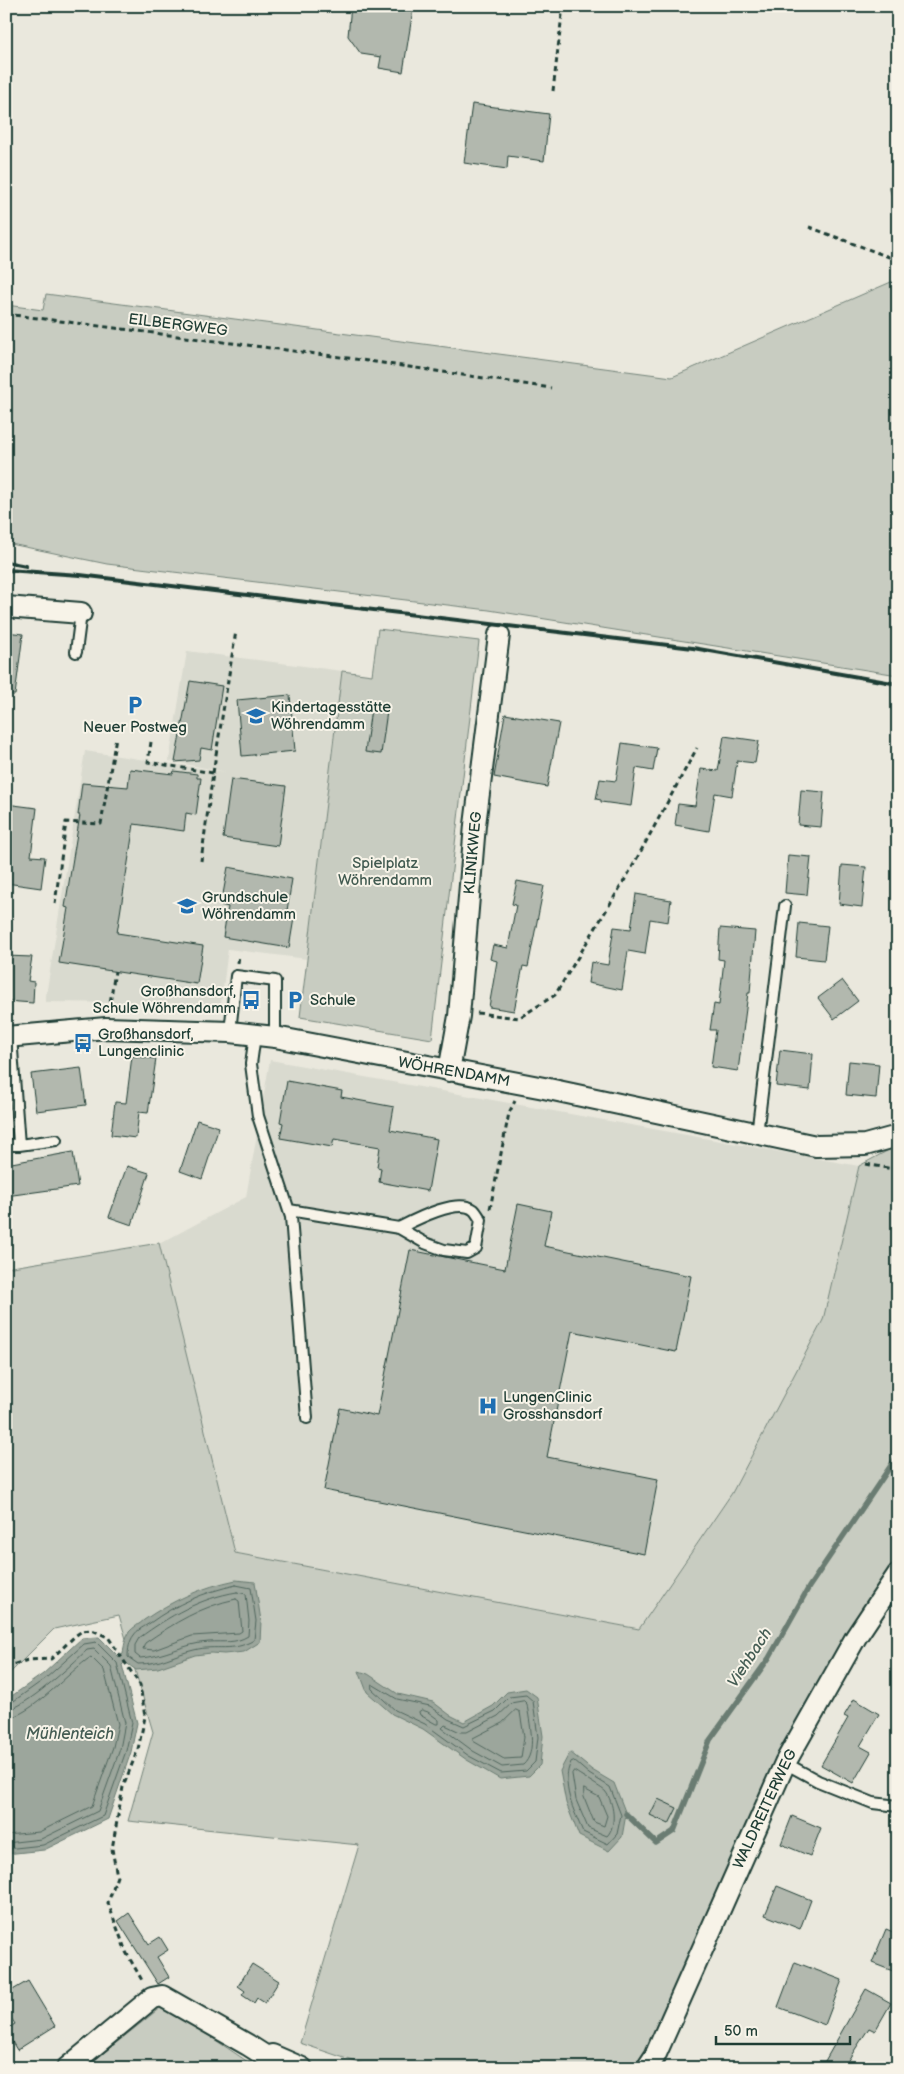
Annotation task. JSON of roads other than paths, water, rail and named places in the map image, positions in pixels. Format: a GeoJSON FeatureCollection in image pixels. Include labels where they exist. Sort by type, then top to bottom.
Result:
{"type":"FeatureCollection","features":[{"type":"Feature","properties":{"kind":"street"},"geometry":{"type":"LineString","coordinates":[[6,607],[81,613]]}},
{"type":"Feature","properties":{"kind":"street","name":"KLINIKWEG"},"geometry":{"type":"LineString","coordinates":[[449,1071],[459,1011],[474,825],[499,635]]}},
{"type":"Feature","properties":{"kind":"street","name":"WÖHRENDAMM"},"geometry":{"type":"LineString","coordinates":[[8,1036],[106,1028],[230,1032],[275,1037],[523,1084],[816,1146],[848,1147],[865,1145],[898,1136]]}},
{"type":"Feature","properties":{"kind":"street","name":"WALDREITERWEG"},"geometry":{"type":"LineString","coordinates":[[648,2064],[785,1763],[856,1637],[898,1574]]}},
{"type":"Feature","properties":{"kind":"street"},"geometry":{"type":"LineString","coordinates":[[67,2068],[152,1998],[162,1996],[248,2045],[284,2068]]}},
{"type":"Feature","properties":{"kind":"street"},"geometry":{"type":"LineString","coordinates":[[248,2045],[302,2068]]}},
{"type":"Feature","properties":{"kind":"lane"},"geometry":{"type":"LineString","coordinates":[[76,652],[81,613]]}},
{"type":"Feature","properties":{"kind":"lane"},"geometry":{"type":"LineString","coordinates":[[757,1134],[785,906]]}},
{"type":"Feature","properties":{"kind":"lane"},"geometry":{"type":"LineString","coordinates":[[230,1032],[236,976],[275,981],[275,1037]]}},
{"type":"Feature","properties":{"kind":"lane"},"geometry":{"type":"LineString","coordinates":[[255,1035],[251,1064],[258,1116],[289,1210],[307,1418]]}},
{"type":"Feature","properties":{"kind":"lane"},"geometry":{"type":"LineString","coordinates":[[8,1036],[19,1144]]}},
{"type":"Feature","properties":{"kind":"lane"},"geometry":{"type":"LineString","coordinates":[[6,1145],[56,1140]]}},
{"type":"Feature","properties":{"kind":"lane"},"geometry":{"type":"LineString","coordinates":[[289,1210],[399,1228],[426,1243],[444,1250],[467,1253],[476,1248],[481,1220],[474,1210],[463,1206],[435,1211],[399,1228]]}},
{"type":"Feature","properties":{"kind":"lane"},"geometry":{"type":"LineString","coordinates":[[785,1763],[873,1804],[898,1806]]}},
{"type":"Feature","properties":{"kind":"water"},"geometry":{"type":"Polygon","coordinates":[[[898,182],[898,203],[894,203],[889,187],[898,182]]]}},
{"type":"Feature","properties":{"kind":"water","name":"Mühlenteich"},"geometry":{"type":"Polygon","coordinates":[[[236,1580],[255,1582],[261,1621],[260,1642],[244,1652],[195,1655],[158,1668],[136,1670],[125,1662],[122,1665],[137,1723],[131,1752],[108,1819],[44,1850],[6,1854],[6,1700],[43,1674],[82,1638],[99,1637],[119,1657],[123,1654],[129,1632],[155,1613],[177,1600],[200,1590],[236,1580]]]}},
{"type":"Feature","properties":{"kind":"water"},"geometry":{"type":"Polygon","coordinates":[[[359,1671],[368,1674],[398,1694],[433,1702],[450,1715],[464,1722],[493,1706],[507,1692],[526,1689],[537,1697],[543,1736],[540,1765],[529,1776],[500,1779],[467,1760],[423,1729],[392,1714],[367,1692],[359,1671]]]}},
{"type":"Feature","properties":{"kind":"water"},"geometry":{"type":"Polygon","coordinates":[[[570,1752],[592,1770],[614,1783],[626,1814],[622,1837],[609,1851],[579,1836],[566,1803],[560,1771],[570,1752]]]}},
{"type":"Feature","properties":{"kind":"waterway","name":"Viehbach"},"geometry":{"type":"LineString","coordinates":[[626,1814],[656,1843],[674,1831],[710,1740],[769,1658],[809,1587],[898,1455]]}},
{"type":"Feature","properties":{"kind":"railway"},"geometry":{"type":"LineString","coordinates":[[6,562],[26,566]]}},
{"type":"Feature","properties":{"kind":"railway"},"geometry":{"type":"LineString","coordinates":[[6,570],[80,575],[693,648],[898,684]]}},
{"type":"Feature","properties":{"kind":"place","name":"Neuer Postweg"},"geometry":{"type":"Point","coordinates":[135,705]}},
{"type":"Feature","properties":{"kind":"place","name":"Kindertagesstätte Wöhrendamm"},"geometry":{"type":"Point","coordinates":[256,716]}},
{"type":"Feature","properties":{"kind":"place","name":"Grundschule Wöhrendamm"},"geometry":{"type":"Point","coordinates":[187,906]}},
{"type":"Feature","properties":{"kind":"place","name":"Großhansdorf, Schule Wöhrendamm"},"geometry":{"type":"Point","coordinates":[251,1000]}},
{"type":"Feature","properties":{"kind":"place","name":"Schule"},"geometry":{"type":"Point","coordinates":[295,1000]}},
{"type":"Feature","properties":{"kind":"place","name":"Großhansdorf, Lungenclinic"},"geometry":{"type":"Point","coordinates":[83,1043]}},
{"type":"Feature","properties":{"kind":"place","name":"LungenClinic Grosshansdorf"},"geometry":{"type":"Point","coordinates":[488,1406]}},
{"type":"Feature","properties":{"kind":"park label","name":"Spielplatz Wöhrendamm"},"geometry":{"type":"Point","coordinates":[385,872]}}]}
